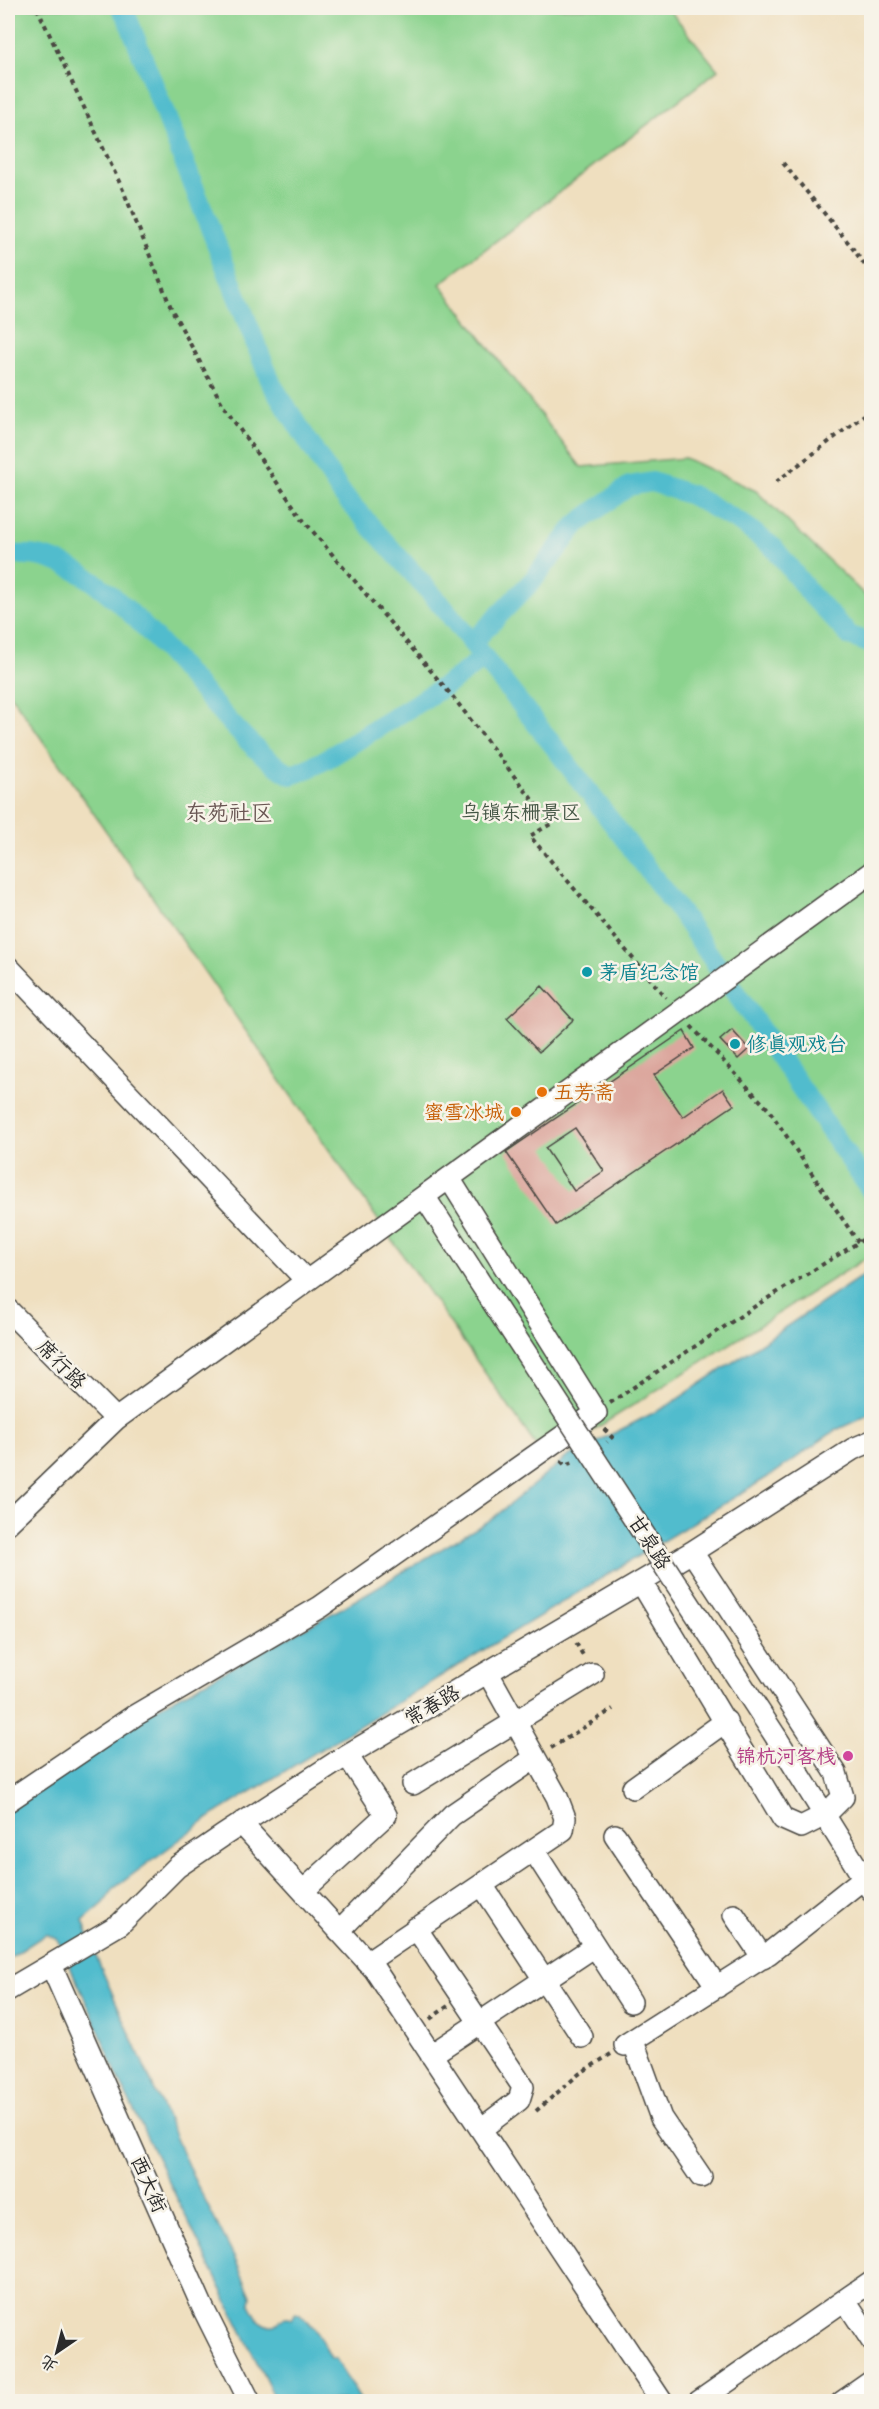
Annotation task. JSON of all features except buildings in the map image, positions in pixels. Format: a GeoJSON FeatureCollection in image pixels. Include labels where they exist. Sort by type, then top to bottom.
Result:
{"type":"FeatureCollection","features":[{"type":"Feature","properties":{"kind":"street"},"geometry":{"type":"LineString","coordinates":[[8,1523],[116,1419],[872,872]]}},
{"type":"Feature","properties":{"kind":"street"},"geometry":{"type":"LineString","coordinates":[[8,967],[308,1281]]}},
{"type":"Feature","properties":{"kind":"street"},"geometry":{"type":"LineString","coordinates":[[8,1801],[134,1716],[320,1607],[596,1413],[449,1178]]}},
{"type":"Feature","properties":{"kind":"street","name":"甘泉路"},"geometry":{"type":"LineString","coordinates":[[424,1196],[776,1737],[868,1885]]}},
{"type":"Feature","properties":{"kind":"street","name":"席行路"},"geometry":{"type":"LineString","coordinates":[[8,1310],[116,1419]]}},
{"type":"Feature","properties":{"kind":"street","name":"常春路"},"geometry":{"type":"LineString","coordinates":[[8,1990],[120,1924],[177,1867],[348,1755],[692,1552],[853,1449],[872,1441]]}},
{"type":"Feature","properties":{"kind":"street"},"geometry":{"type":"LineString","coordinates":[[641,1582],[783,1819],[801,1827],[825,1815],[843,1797],[836,1773],[692,1552]]}},
{"type":"Feature","properties":{"kind":"street"},"geometry":{"type":"LineString","coordinates":[[367,1962],[563,1830],[565,1818],[557,1797],[488,1673]]}},
{"type":"Feature","properties":{"kind":"street"},"geometry":{"type":"LineString","coordinates":[[413,1784],[593,1674]]}},
{"type":"Feature","properties":{"kind":"street"},"geometry":{"type":"LineString","coordinates":[[633,1788],[726,1721]]}},
{"type":"Feature","properties":{"kind":"street"},"geometry":{"type":"LineString","coordinates":[[303,1891],[386,1815],[348,1755]]}},
{"type":"Feature","properties":{"kind":"street"},"geometry":{"type":"LineString","coordinates":[[339,1931],[452,1815],[535,1758]]}},
{"type":"Feature","properties":{"kind":"street"},"geometry":{"type":"LineString","coordinates":[[241,1823],[367,1962],[432,2055],[662,2402]]}},
{"type":"Feature","properties":{"kind":"street"},"geometry":{"type":"LineString","coordinates":[[615,1835],[717,1987]]}},
{"type":"Feature","properties":{"kind":"street"},"geometry":{"type":"LineString","coordinates":[[534,1851],[631,2002]]}},
{"type":"Feature","properties":{"kind":"street"},"geometry":{"type":"LineString","coordinates":[[482,1885],[582,2037]]}},
{"type":"Feature","properties":{"kind":"street"},"geometry":{"type":"LineString","coordinates":[[701,2177],[661,2118],[629,2043],[763,1958],[868,1885]]}},
{"type":"Feature","properties":{"kind":"street"},"geometry":{"type":"LineString","coordinates":[[734,1915],[763,1958]]}},
{"type":"Feature","properties":{"kind":"street"},"geometry":{"type":"LineString","coordinates":[[416,1928],[523,2087],[519,2100],[481,2130]]}},
{"type":"Feature","properties":{"kind":"street"},"geometry":{"type":"LineString","coordinates":[[432,2055],[595,1946]]}},
{"type":"Feature","properties":{"kind":"street","name":"西大街"},"geometry":{"type":"LineString","coordinates":[[56,1963],[203,2308],[250,2402]]}},
{"type":"Feature","properties":{"kind":"street"},"geometry":{"type":"LineString","coordinates":[[698,2402],[872,2281]]}},
{"type":"Feature","properties":{"kind":"street"},"geometry":{"type":"LineString","coordinates":[[845,2300],[872,2340]]}},
{"type":"Feature","properties":{"kind":"street"},"geometry":{"type":"LineString","coordinates":[[843,2402],[872,2381]]}},
{"type":"Feature","properties":{"kind":"path"},"geometry":{"type":"LineString","coordinates":[[37,8],[123,190],[172,310],[224,407],[304,521],[453,697],[551,824],[530,836],[678,1012],[769,1110],[858,1242]]}},
{"type":"Feature","properties":{"kind":"path"},"geometry":{"type":"LineString","coordinates":[[783,163],[872,275]]}},
{"type":"Feature","properties":{"kind":"path"},"geometry":{"type":"LineString","coordinates":[[776,482],[872,409]]}},
{"type":"Feature","properties":{"kind":"path"},"geometry":{"type":"LineString","coordinates":[[596,1413],[760,1303],[872,1234]]}},
{"type":"Feature","properties":{"kind":"path"},"geometry":{"type":"LineString","coordinates":[[566,1626],[593,1674]]}},
{"type":"Feature","properties":{"kind":"path"},"geometry":{"type":"LineString","coordinates":[[535,1758],[614,1709]]}},
{"type":"Feature","properties":{"kind":"path"},"geometry":{"type":"LineString","coordinates":[[414,2029],[462,1997]]}},
{"type":"Feature","properties":{"kind":"path"},"geometry":{"type":"LineString","coordinates":[[528,2119],[579,2074],[629,2043]]}},
{"type":"Feature","properties":{"kind":"green space","name":"乌镇东栅景区"},"geometry":{"type":"Polygon","coordinates":[[[8,8],[668,8],[718,70],[440,284],[581,467],[685,458],[756,491],[871,601],[871,1255],[546,1460],[8,691],[8,8]]]}},
{"type":"Feature","properties":{"kind":"water"},"geometry":{"type":"Polygon","coordinates":[[[871,1270],[871,1414],[836,1430],[776,1472],[213,1815],[113,1889],[104,1903],[83,1921],[98,1961],[193,2177],[235,2259],[251,2296],[250,2304],[259,2321],[266,2325],[275,2325],[285,2317],[291,2319],[296,2313],[302,2316],[317,2332],[331,2358],[336,2359],[361,2401],[276,2401],[119,2080],[92,2014],[57,1939],[46,1934],[8,1959],[8,1811],[116,1730],[342,1608],[492,1519],[567,1457],[667,1406],[871,1270]]]}},
{"type":"Feature","properties":{"kind":"waterway"},"geometry":{"type":"LineString","coordinates":[[121,8],[127,17],[272,385],[342,494],[445,609],[553,745],[683,916],[872,1192]]}},
{"type":"Feature","properties":{"kind":"waterway"},"geometry":{"type":"LineString","coordinates":[[472,643],[533,580],[577,524],[629,486],[652,482],[691,495],[741,523],[774,548],[812,596],[850,636],[872,644]]}},
{"type":"Feature","properties":{"kind":"waterway"},"geometry":{"type":"LineString","coordinates":[[8,556],[47,558],[85,576],[122,605],[158,641],[259,752],[291,775],[314,766],[337,753],[446,685],[484,657]]}},
{"type":"Feature","properties":{"kind":"place","name":"茅盾纪念馆"},"geometry":{"type":"Point","coordinates":[587,972]}},
{"type":"Feature","properties":{"kind":"place","name":"修真观戏台"},"geometry":{"type":"Point","coordinates":[735,1044]}},
{"type":"Feature","properties":{"kind":"place","name":"五芳斋"},"geometry":{"type":"Point","coordinates":[542,1092]}},
{"type":"Feature","properties":{"kind":"place","name":"蜜雪冰城"},"geometry":{"type":"Point","coordinates":[516,1112]}},
{"type":"Feature","properties":{"kind":"place","name":"锦杭河客栈"},"geometry":{"type":"Point","coordinates":[848,1756]}},
{"type":"Feature","properties":{"kind":"district","name":"东苑社区"},"geometry":{"type":"Point","coordinates":[229,812]}}]}
